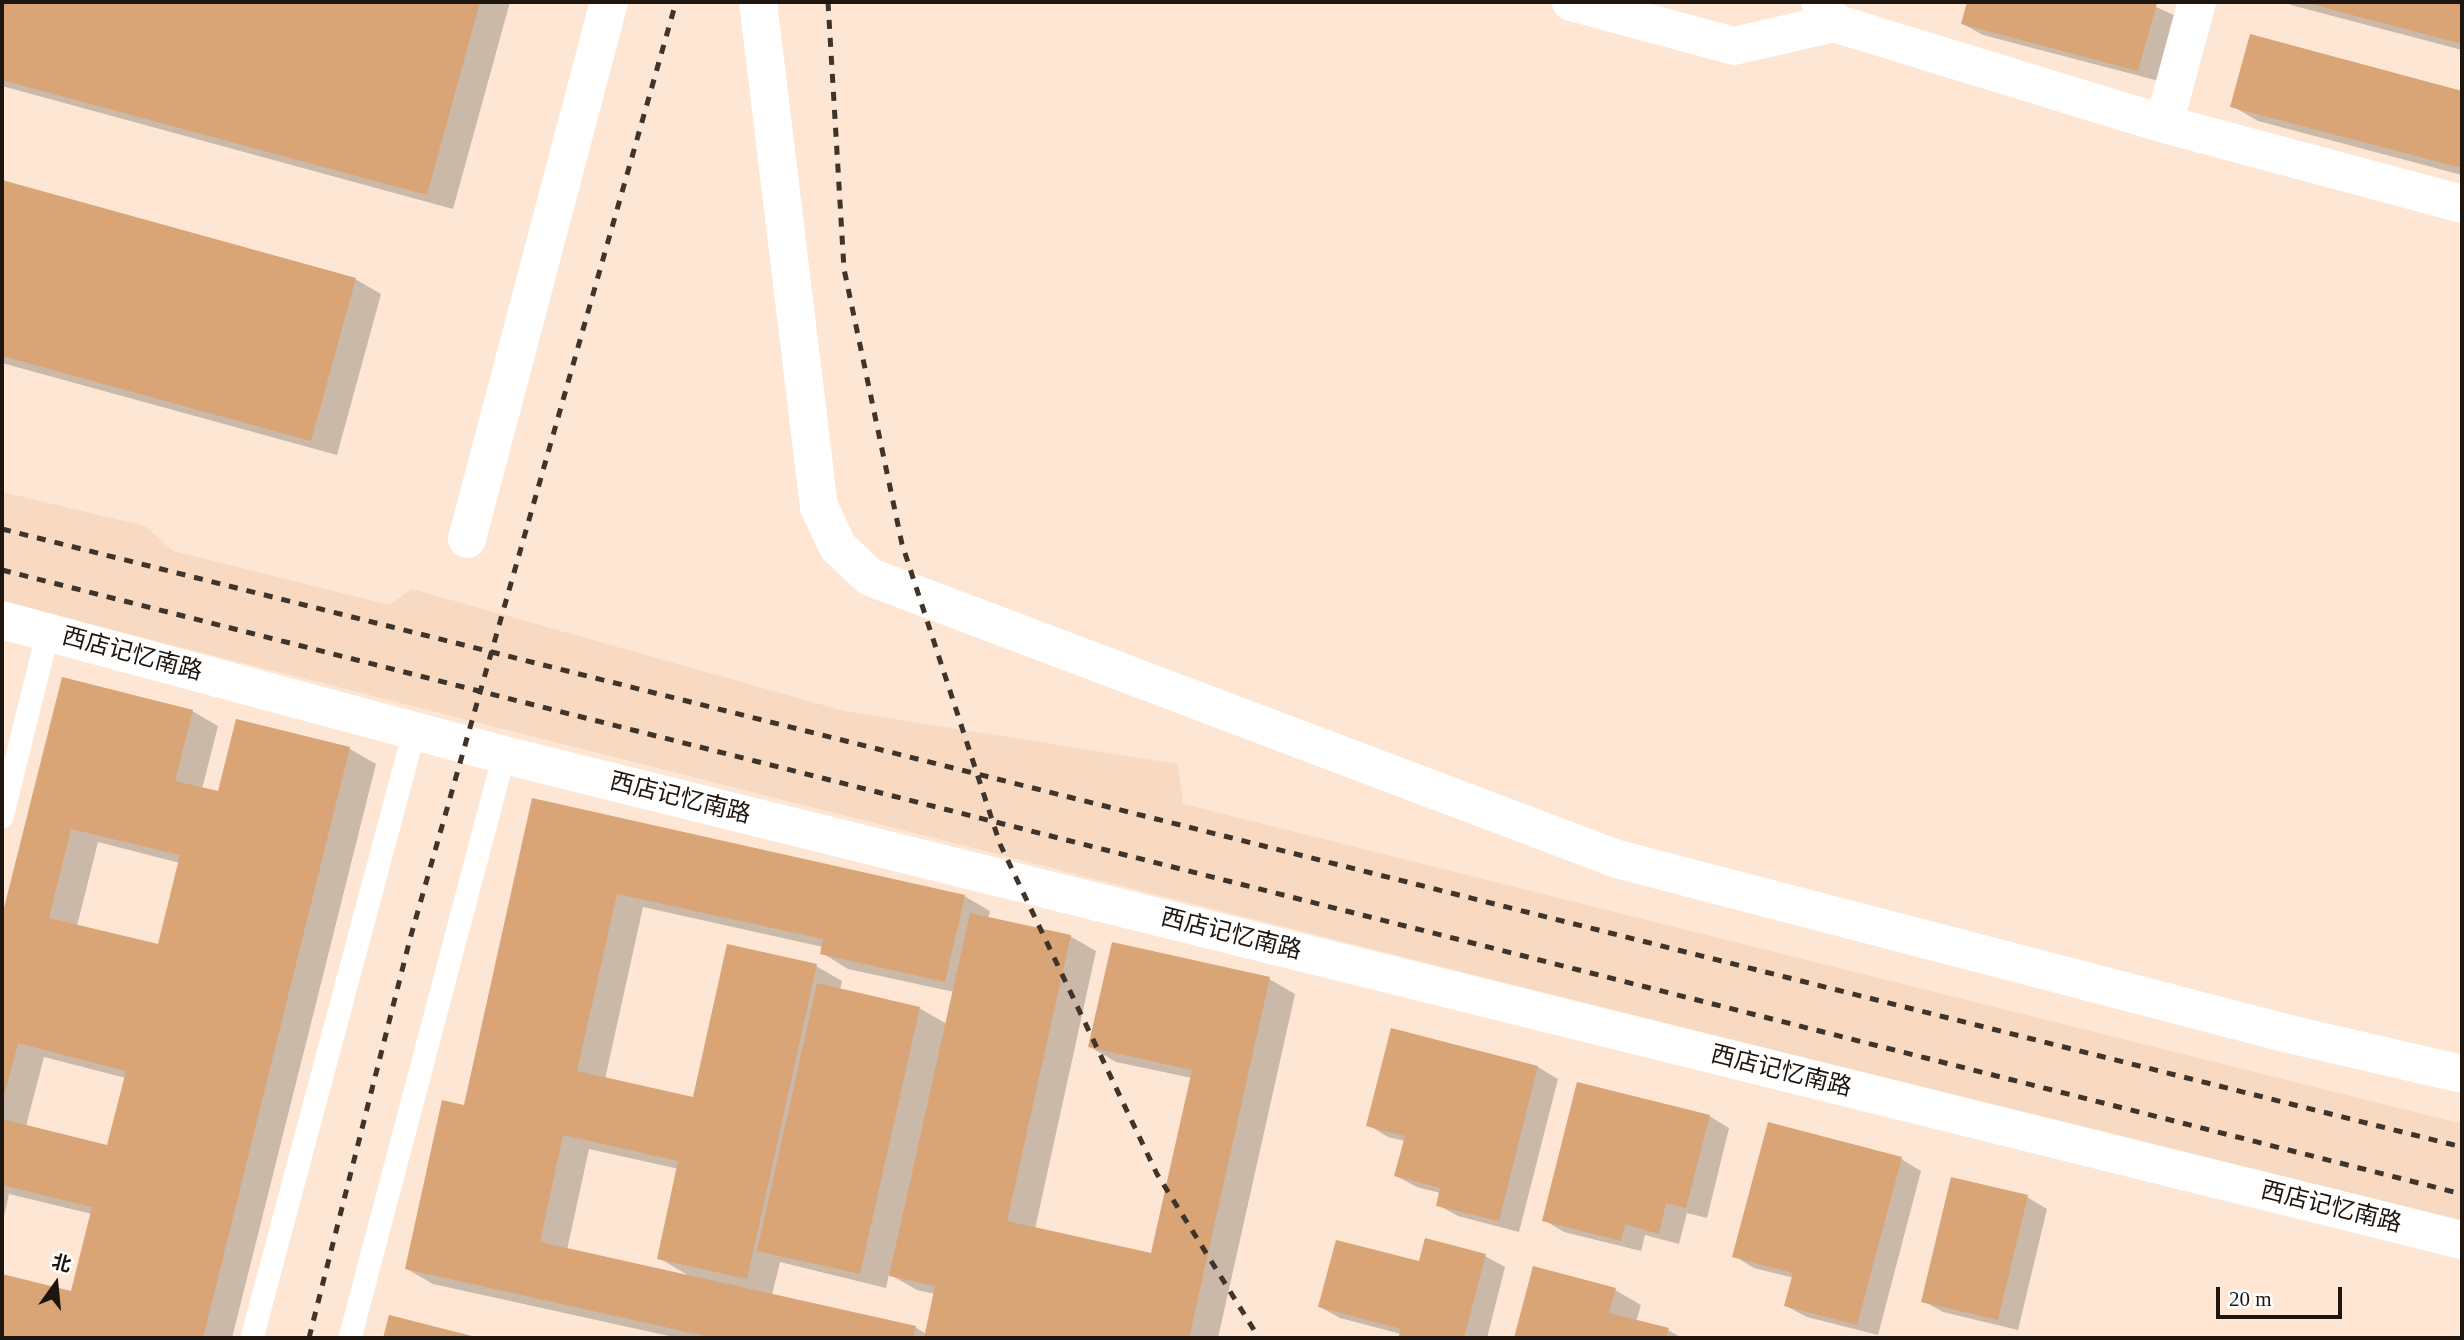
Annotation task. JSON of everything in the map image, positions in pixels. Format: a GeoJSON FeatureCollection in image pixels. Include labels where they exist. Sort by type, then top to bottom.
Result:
{"type":"FeatureCollection","features":[{"type":"Feature","properties":{"kind":"street"},"geometry":{"type":"LineString","coordinates":[[467,539],[609,2]]}},
{"type":"Feature","properties":{"kind":"street"},"geometry":{"type":"LineString","coordinates":[[758,2],[819,507],[838,547],[870,576],[1617,859],[2289,1034],[2462,1074]]}},
{"type":"Feature","properties":{"kind":"street"},"geometry":{"type":"LineString","coordinates":[[1571,2],[1734,46],[1827,12],[2164,124],[2462,204]]}},
{"type":"Feature","properties":{"kind":"street"},"geometry":{"type":"LineString","coordinates":[[2164,124],[2197,2]]}},
{"type":"Feature","properties":{"kind":"street","name":"西店记忆南路"},"geometry":{"type":"LineString","coordinates":[[2,620],[504,755],[2462,1240]]}},
{"type":"Feature","properties":{"kind":"lane"},"geometry":{"type":"LineString","coordinates":[[2,817],[48,632]]}},
{"type":"Feature","properties":{"kind":"lane"},"geometry":{"type":"LineString","coordinates":[[252,1338],[414,732]]}},
{"type":"Feature","properties":{"kind":"lane"},"geometry":{"type":"LineString","coordinates":[[350,1338],[504,755]]}},
{"type":"Feature","properties":{"kind":"shaded area"},"geometry":{"type":"Polygon","coordinates":[[[2,492],[145,526],[173,551],[389,605],[412,589],[844,711],[1178,764],[1183,804],[2462,1124],[2462,1225],[2,602],[2,492]]]}},
{"type":"Feature","properties":{"kind":"building"},"geometry":{"type":"Polygon","coordinates":[[[2,2],[480,2],[427,195],[2,80],[2,2]]]}},
{"type":"Feature","properties":{"kind":"building"},"geometry":{"type":"Polygon","coordinates":[[[1967,2],[2157,3],[2138,71],[1961,24],[1967,2]]]}},
{"type":"Feature","properties":{"kind":"building"},"geometry":{"type":"Polygon","coordinates":[[[2308,2],[2462,2],[2462,44],[2307,3],[2308,2]]]}},
{"type":"Feature","properties":{"kind":"building"},"geometry":{"type":"Polygon","coordinates":[[[2250,34],[2462,91],[2462,168],[2230,107],[2250,34]]]}},
{"type":"Feature","properties":{"kind":"building"},"geometry":{"type":"Polygon","coordinates":[[[2,180],[356,278],[311,441],[2,356],[2,180]]]}},
{"type":"Feature","properties":{"kind":"building"},"geometry":{"type":"Polygon","coordinates":[[[62,677],[193,710],[175,781],[218,791],[236,719],[350,747],[203,1338],[2,1338],[2,1274],[71,1291],[92,1207],[2,1185],[2,1119],[107,1145],[126,1071],[18,1043],[2,1103],[2,916],[62,677]],[[71,829],[49,918],[158,944],[180,855],[71,829]]]}},
{"type":"Feature","properties":{"kind":"building"},"geometry":{"type":"Polygon","coordinates":[[[532,798],[965,895],[945,982],[820,954],[823,939],[617,894],[577,1071],[693,1097],[727,944],[817,964],[747,1279],[657,1259],[678,1161],[563,1135],[540,1242],[916,1326],[913,1338],[714,1338],[405,1269],[442,1100],[464,1105],[532,798]]]}},
{"type":"Feature","properties":{"kind":"building"},"geometry":{"type":"Polygon","coordinates":[[[970,913],[1071,935],[1007,1221],[1151,1253],[1192,1070],[1088,1047],[1112,942],[1270,977],[1189,1338],[924,1338],[935,1286],[889,1276],[970,913]]]}},
{"type":"Feature","properties":{"kind":"building"},"geometry":{"type":"Polygon","coordinates":[[[817,983],[920,1007],[860,1274],[757,1251],[817,983]]]}},
{"type":"Feature","properties":{"kind":"building"},"geometry":{"type":"Polygon","coordinates":[[[1391,1028],[1538,1066],[1499,1221],[1436,1206],[1440,1188],[1394,1176],[1405,1136],[1366,1126],[1391,1028]]]}},
{"type":"Feature","properties":{"kind":"building"},"geometry":{"type":"Polygon","coordinates":[[[1577,1082],[1710,1115],[1686,1208],[1666,1203],[1659,1234],[1625,1224],[1621,1241],[1542,1221],[1577,1082]]]}},
{"type":"Feature","properties":{"kind":"building"},"geometry":{"type":"Polygon","coordinates":[[[1768,1122],[1902,1157],[1857,1325],[1784,1306],[1793,1273],[1732,1257],[1768,1122]]]}},
{"type":"Feature","properties":{"kind":"building"},"geometry":{"type":"Polygon","coordinates":[[[1951,1177],[2028,1195],[1998,1320],[1921,1302],[1951,1177]]]}},
{"type":"Feature","properties":{"kind":"building"},"geometry":{"type":"Polygon","coordinates":[[[1425,1238],[1486,1254],[1464,1338],[1398,1338],[1401,1329],[1318,1307],[1336,1240],[1419,1261],[1425,1238]]]}},
{"type":"Feature","properties":{"kind":"building"},"geometry":{"type":"Polygon","coordinates":[[[1533,1266],[1616,1288],[1609,1313],[1669,1328],[1666,1338],[1514,1338],[1533,1266]]]}},
{"type":"Feature","properties":{"kind":"building"},"geometry":{"type":"Polygon","coordinates":[[[389,1315],[476,1337],[476,1338],[383,1338],[389,1315]]]}},
{"type":"Feature","properties":{"kind":"railway"},"geometry":{"type":"LineString","coordinates":[[309,1338],[410,939],[676,2]]}},
{"type":"Feature","properties":{"kind":"railway"},"geometry":{"type":"LineString","coordinates":[[828,2],[844,269],[902,544],[1000,844],[1157,1174],[1259,1338]]}},
{"type":"Feature","properties":{"kind":"railway"},"geometry":{"type":"LineString","coordinates":[[2,529],[2462,1147]]}},
{"type":"Feature","properties":{"kind":"railway"},"geometry":{"type":"LineString","coordinates":[[2,570],[2462,1194]]}}]}
